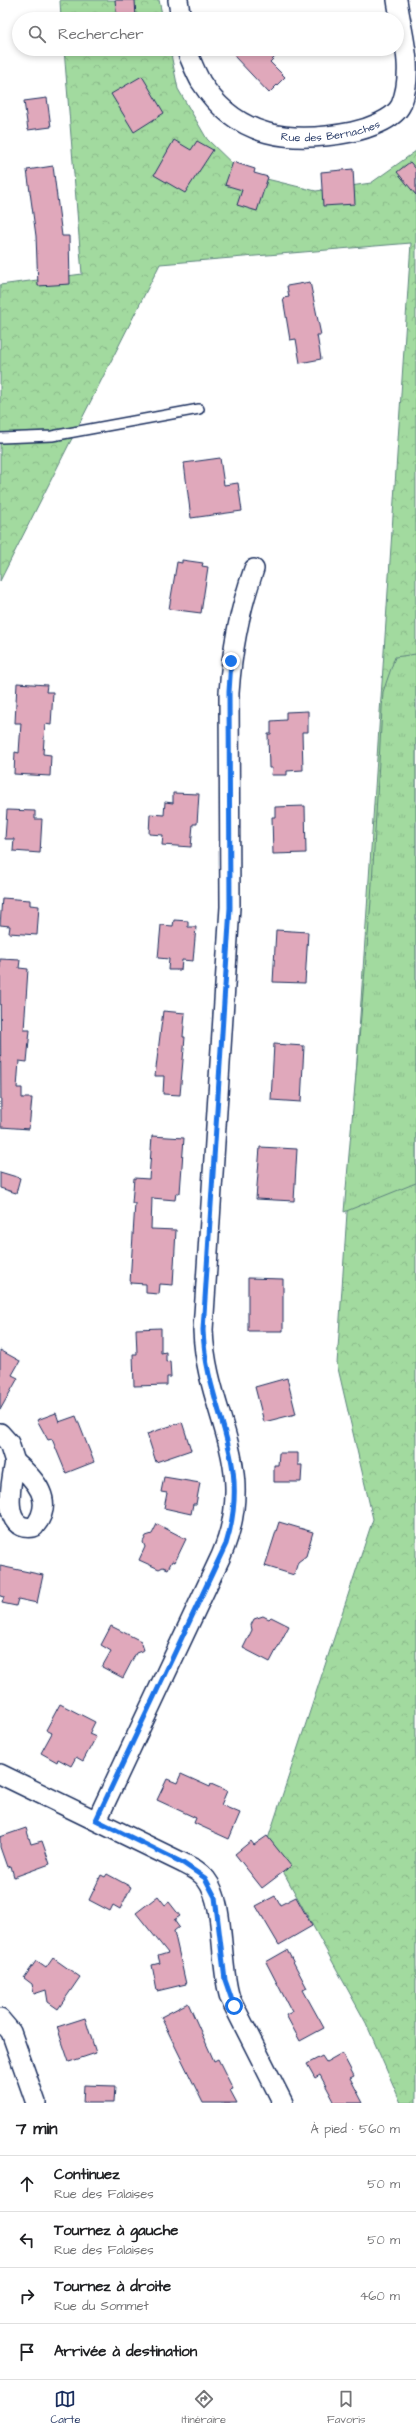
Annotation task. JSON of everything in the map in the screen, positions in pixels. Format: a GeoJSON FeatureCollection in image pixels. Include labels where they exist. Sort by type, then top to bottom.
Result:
{"type":"FeatureCollection","features":[{"type":"Feature","properties":{"kind":"street"},"geometry":{"type":"LineString","coordinates":[[178,0],[180,12]]}},
{"type":"Feature","properties":{"kind":"street","name":"Rue des Bernaches"},"geometry":{"type":"LineString","coordinates":[[398,0],[400,12]]}},
{"type":"Feature","properties":{"kind":"street","name":"Rue des Bernaches"},"geometry":{"type":"LineString","coordinates":[[189,56],[201,81],[212,97],[243,123],[261,132],[285,138],[326,137],[370,128],[400,107],[406,87],[406,49],[404,37]]}},
{"type":"Feature","properties":{"kind":"street"},"geometry":{"type":"LineString","coordinates":[[96,1820],[224,1550],[235,1506],[234,1467],[207,1372],[203,1330],[230,908],[229,692],[231,661],[240,607],[254,569]]}},
{"type":"Feature","properties":{"kind":"street"},"geometry":{"type":"LineString","coordinates":[[0,1433],[9,1443],[14,1462]]}},
{"type":"Feature","properties":{"kind":"street"},"geometry":{"type":"LineString","coordinates":[[0,1774],[195,1869],[209,1884],[216,1904],[227,1989],[283,2103]]}},
{"type":"Feature","properties":{"kind":"street"},"geometry":{"type":"LineString","coordinates":[[0,2019],[11,2032],[36,2103]]}},
{"type":"Feature","properties":{"kind":"lane"},"geometry":{"type":"LineString","coordinates":[[0,438],[52,436],[199,409]]}},
{"type":"Feature","properties":{"kind":"green space"},"geometry":{"type":"Polygon","coordinates":[[[60,0],[159,0],[162,12],[61,12],[60,0]]]}},
{"type":"Feature","properties":{"kind":"green space"},"geometry":{"type":"Polygon","coordinates":[[[65,56],[171,56],[178,89],[207,139],[242,173],[316,191],[371,183],[416,151],[416,2103],[401,2103],[366,2023],[267,1842],[373,1519],[337,1364],[411,243],[160,264],[0,581],[0,285],[82,274],[65,56]]]}},
{"type":"Feature","properties":{"kind":"green space"},"geometry":{"type":"Polygon","coordinates":[[[416,654],[416,1183],[344,1212],[371,901],[383,692],[395,657],[416,654]]]}},
{"type":"Feature","properties":{"kind":"building"},"geometry":{"type":"Polygon","coordinates":[[[115,0],[135,0],[136,12],[116,12],[115,0]]]}},
{"type":"Feature","properties":{"kind":"building"},"geometry":{"type":"Polygon","coordinates":[[[234,56],[276,56],[270,62],[285,77],[269,93],[234,56]]]}},
{"type":"Feature","properties":{"kind":"building"},"geometry":{"type":"Polygon","coordinates":[[[142,76],[164,113],[134,132],[111,94],[142,76]]]}},
{"type":"Feature","properties":{"kind":"building"},"geometry":{"type":"Polygon","coordinates":[[[47,98],[51,127],[28,130],[24,101],[47,98]]]}},
{"type":"Feature","properties":{"kind":"building"},"geometry":{"type":"Polygon","coordinates":[[[174,140],[191,150],[197,141],[213,150],[185,193],[154,175],[174,140]]]}},
{"type":"Feature","properties":{"kind":"building"},"geometry":{"type":"Polygon","coordinates":[[[233,162],[255,169],[254,173],[268,177],[257,211],[237,205],[242,190],[225,185],[233,162]]]}},
{"type":"Feature","properties":{"kind":"building"},"geometry":{"type":"Polygon","coordinates":[[[410,162],[416,169],[416,195],[397,172],[410,162]]]}},
{"type":"Feature","properties":{"kind":"building"},"geometry":{"type":"Polygon","coordinates":[[[53,166],[62,236],[69,236],[70,284],[38,286],[36,236],[27,170],[53,166]]]}},
{"type":"Feature","properties":{"kind":"building"},"geometry":{"type":"Polygon","coordinates":[[[353,169],[355,204],[323,206],[321,172],[353,169]]]}},
{"type":"Feature","properties":{"kind":"building"},"geometry":{"type":"Polygon","coordinates":[[[310,282],[321,335],[317,335],[321,359],[300,363],[296,339],[290,340],[283,298],[289,297],[287,286],[310,282]]]}},
{"type":"Feature","properties":{"kind":"building"},"geometry":{"type":"Polygon","coordinates":[[[220,458],[224,485],[238,483],[242,511],[191,518],[184,463],[220,458]]]}},
{"type":"Feature","properties":{"kind":"building"},"geometry":{"type":"Polygon","coordinates":[[[182,560],[203,563],[202,566],[208,567],[201,613],[169,609],[177,562],[182,563],[182,560]]]}},
{"type":"Feature","properties":{"kind":"building"},"geometry":{"type":"Polygon","coordinates":[[[17,683],[47,685],[46,692],[53,692],[51,725],[45,724],[43,754],[51,755],[50,776],[14,774],[15,752],[19,753],[21,723],[15,723],[17,683]]]}},
{"type":"Feature","properties":{"kind":"building"},"geometry":{"type":"Polygon","coordinates":[[[308,711],[308,732],[302,732],[303,770],[287,771],[287,775],[271,775],[272,768],[269,768],[268,734],[271,734],[271,721],[286,720],[286,712],[308,711]]]}},
{"type":"Feature","properties":{"kind":"building"},"geometry":{"type":"Polygon","coordinates":[[[173,793],[199,794],[197,824],[193,824],[191,847],[162,845],[163,835],[149,834],[150,814],[164,815],[165,802],[173,803],[173,793]]]}},
{"type":"Feature","properties":{"kind":"building"},"geometry":{"type":"Polygon","coordinates":[[[305,806],[306,853],[273,854],[272,817],[275,817],[275,807],[305,806]]]}},
{"type":"Feature","properties":{"kind":"building"},"geometry":{"type":"Polygon","coordinates":[[[7,810],[35,811],[35,819],[42,819],[40,853],[13,851],[14,839],[5,839],[7,810]]]}},
{"type":"Feature","properties":{"kind":"building"},"geometry":{"type":"Polygon","coordinates":[[[2,898],[30,900],[30,905],[39,906],[37,935],[9,933],[10,926],[0,925],[2,898]]]}},
{"type":"Feature","properties":{"kind":"building"},"geometry":{"type":"Polygon","coordinates":[[[174,920],[188,921],[188,927],[196,927],[193,961],[182,960],[181,970],[168,970],[169,959],[158,958],[161,925],[173,926],[174,920]]]}},
{"type":"Feature","properties":{"kind":"building"},"geometry":{"type":"Polygon","coordinates":[[[276,930],[308,932],[305,983],[273,982],[276,930]]]}},
{"type":"Feature","properties":{"kind":"building"},"geometry":{"type":"Polygon","coordinates":[[[0,959],[20,960],[19,968],[28,969],[24,1030],[30,1030],[27,1062],[19,1061],[17,1088],[22,1088],[22,1098],[32,1098],[29,1129],[1,1127],[0,959]]]}},
{"type":"Feature","properties":{"kind":"building"},"geometry":{"type":"Polygon","coordinates":[[[163,1011],[185,1013],[183,1037],[185,1037],[180,1095],[163,1094],[164,1076],[155,1076],[163,1011]]]}},
{"type":"Feature","properties":{"kind":"building"},"geometry":{"type":"Polygon","coordinates":[[[274,1044],[304,1046],[301,1102],[271,1100],[274,1044]]]}},
{"type":"Feature","properties":{"kind":"building"},"geometry":{"type":"Polygon","coordinates":[[[152,1136],[184,1138],[180,1193],[176,1193],[175,1200],[152,1198],[151,1229],[176,1230],[173,1285],[160,1284],[159,1294],[146,1293],[146,1284],[130,1283],[135,1203],[132,1203],[134,1178],[149,1179],[152,1136]]]}},
{"type":"Feature","properties":{"kind":"building"},"geometry":{"type":"Polygon","coordinates":[[[260,1147],[297,1149],[294,1201],[256,1199],[260,1147]]]}},
{"type":"Feature","properties":{"kind":"building"},"geometry":{"type":"Polygon","coordinates":[[[0,1172],[20,1178],[16,1193],[0,1188],[0,1172]]]}},
{"type":"Feature","properties":{"kind":"building"},"geometry":{"type":"Polygon","coordinates":[[[248,1278],[283,1279],[283,1331],[248,1331],[248,1278]]]}},
{"type":"Feature","properties":{"kind":"building"},"geometry":{"type":"Polygon","coordinates":[[[161,1328],[161,1353],[166,1352],[166,1362],[170,1361],[171,1377],[167,1377],[167,1385],[134,1386],[133,1354],[137,1354],[136,1329],[161,1328]]]}},
{"type":"Feature","properties":{"kind":"building"},"geometry":{"type":"Polygon","coordinates":[[[0,1350],[20,1361],[12,1375],[18,1378],[0,1410],[0,1350]]]}},
{"type":"Feature","properties":{"kind":"building"},"geometry":{"type":"Polygon","coordinates":[[[287,1378],[296,1414],[264,1422],[255,1387],[287,1378]]]}},
{"type":"Feature","properties":{"kind":"building"},"geometry":{"type":"Polygon","coordinates":[[[56,1413],[59,1422],[76,1416],[94,1462],[66,1473],[52,1439],[48,1440],[37,1420],[56,1413]]]}},
{"type":"Feature","properties":{"kind":"building"},"geometry":{"type":"Polygon","coordinates":[[[182,1422],[191,1450],[156,1462],[147,1434],[182,1422]]]}},
{"type":"Feature","properties":{"kind":"building"},"geometry":{"type":"Polygon","coordinates":[[[279,1453],[298,1453],[298,1465],[302,1465],[301,1482],[274,1482],[274,1465],[278,1465],[279,1453]]]}},
{"type":"Feature","properties":{"kind":"building"},"geometry":{"type":"Polygon","coordinates":[[[164,1477],[200,1483],[196,1504],[193,1504],[191,1514],[164,1508],[167,1493],[161,1492],[164,1477]]]}},
{"type":"Feature","properties":{"kind":"building"},"geometry":{"type":"Polygon","coordinates":[[[279,1522],[313,1532],[306,1556],[298,1562],[294,1575],[265,1566],[279,1522]]]}},
{"type":"Feature","properties":{"kind":"building"},"geometry":{"type":"Polygon","coordinates":[[[157,1524],[186,1539],[175,1562],[172,1561],[168,1569],[163,1567],[159,1569],[139,1560],[145,1547],[143,1542],[146,1536],[152,1534],[157,1524]]]}},
{"type":"Feature","properties":{"kind":"building"},"geometry":{"type":"Polygon","coordinates":[[[0,1566],[43,1575],[37,1603],[18,1599],[16,1606],[2,1603],[4,1597],[0,1596],[0,1566]]]}},
{"type":"Feature","properties":{"kind":"building"},"geometry":{"type":"Polygon","coordinates":[[[263,1616],[269,1619],[271,1617],[289,1626],[270,1662],[243,1648],[252,1630],[251,1625],[254,1619],[263,1616]]]}},
{"type":"Feature","properties":{"kind":"building"},"geometry":{"type":"Polygon","coordinates":[[[111,1626],[141,1641],[144,1650],[136,1653],[123,1678],[102,1667],[111,1651],[101,1645],[111,1626]]]}},
{"type":"Feature","properties":{"kind":"building"},"geometry":{"type":"Polygon","coordinates":[[[60,1704],[95,1722],[89,1734],[96,1737],[83,1761],[76,1757],[71,1766],[58,1759],[57,1762],[41,1753],[52,1733],[46,1730],[60,1704]]]}},
{"type":"Feature","properties":{"kind":"building"},"geometry":{"type":"Polygon","coordinates":[[[181,1774],[210,1787],[211,1784],[227,1791],[221,1805],[240,1813],[229,1839],[194,1823],[196,1818],[157,1800],[167,1779],[177,1783],[181,1774]]]}},
{"type":"Feature","properties":{"kind":"building"},"geometry":{"type":"Polygon","coordinates":[[[26,1828],[31,1844],[42,1841],[50,1864],[14,1877],[11,1866],[7,1867],[0,1847],[0,1837],[26,1828]]]}},
{"type":"Feature","properties":{"kind":"building"},"geometry":{"type":"Polygon","coordinates":[[[267,1836],[291,1866],[262,1888],[235,1854],[251,1841],[254,1845],[267,1836]]]}},
{"type":"Feature","properties":{"kind":"building"},"geometry":{"type":"Polygon","coordinates":[[[107,1874],[131,1887],[120,1909],[113,1905],[110,1911],[89,1900],[101,1875],[105,1877],[107,1874]]]}},
{"type":"Feature","properties":{"kind":"building"},"geometry":{"type":"Polygon","coordinates":[[[158,1896],[165,1905],[169,1902],[180,1916],[174,1920],[179,1927],[174,1931],[186,1984],[157,1991],[152,1965],[160,1963],[158,1956],[168,1953],[136,1913],[158,1896]]]}},
{"type":"Feature","properties":{"kind":"building"},"geometry":{"type":"Polygon","coordinates":[[[275,1896],[280,1905],[296,1897],[312,1926],[279,1945],[256,1906],[275,1896]]]}},
{"type":"Feature","properties":{"kind":"building"},"geometry":{"type":"Polygon","coordinates":[[[287,1950],[307,1988],[303,1990],[324,2028],[300,2041],[286,2015],[292,2012],[266,1962],[287,1950]]]}},
{"type":"Feature","properties":{"kind":"building"},"geometry":{"type":"Polygon","coordinates":[[[53,1958],[80,1977],[58,2009],[48,2002],[46,1990],[34,1994],[32,1984],[24,1978],[36,1961],[46,1968],[53,1958]]]}},
{"type":"Feature","properties":{"kind":"building"},"geometry":{"type":"Polygon","coordinates":[[[188,2003],[214,2061],[218,2059],[233,2089],[230,2090],[237,2103],[203,2103],[172,2040],[161,2017],[188,2003]]]}},
{"type":"Feature","properties":{"kind":"building"},"geometry":{"type":"Polygon","coordinates":[[[85,2018],[96,2053],[69,2062],[57,2027],[85,2018]]]}},
{"type":"Feature","properties":{"kind":"building"},"geometry":{"type":"Polygon","coordinates":[[[342,2053],[354,2076],[350,2078],[363,2103],[335,2103],[320,2075],[315,2078],[307,2064],[322,2056],[326,2062],[342,2053]]]}},
{"type":"Feature","properties":{"kind":"building"},"geometry":{"type":"Polygon","coordinates":[[[84,2085],[115,2086],[114,2103],[83,2103],[84,2085]]]}},
{"type":"Feature","properties":{"kind":"route"},"geometry":{"type":"LineString","coordinates":[[231,661],[229,692],[231,886],[203,1311],[203,1344],[207,1372],[232,1454],[236,1480],[235,1506],[226,1544],[96,1820],[195,1869],[205,1878],[213,1890],[215,1897],[225,1980],[234,2006]]}}]}
